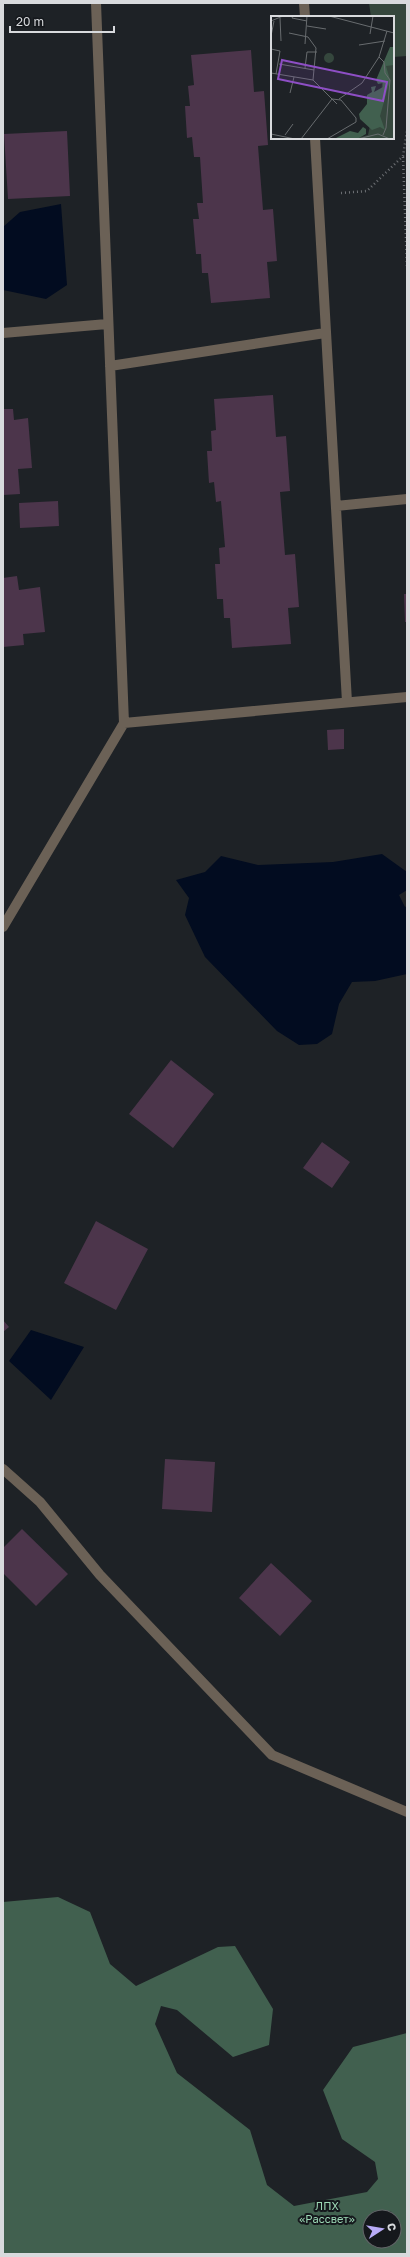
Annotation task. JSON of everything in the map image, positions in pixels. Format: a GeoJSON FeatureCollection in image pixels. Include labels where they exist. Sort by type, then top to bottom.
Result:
{"type":"FeatureCollection","features":[{"type":"Feature","properties":{"kind":"lane"},"geometry":{"type":"LineString","coordinates":[[3,927],[124,723],[96,3]]}},
{"type":"Feature","properties":{"kind":"lane"},"geometry":{"type":"LineString","coordinates":[[304,3],[305,16]]}},
{"type":"Feature","properties":{"kind":"lane"},"geometry":{"type":"LineString","coordinates":[[315,139],[320,195],[325,333],[347,702]]}},
{"type":"Feature","properties":{"kind":"lane"},"geometry":{"type":"LineString","coordinates":[[3,333],[108,324]]}},
{"type":"Feature","properties":{"kind":"lane"},"geometry":{"type":"LineString","coordinates":[[110,366],[325,333]]}},
{"type":"Feature","properties":{"kind":"lane"},"geometry":{"type":"LineString","coordinates":[[336,506],[407,499]]}},
{"type":"Feature","properties":{"kind":"lane"},"geometry":{"type":"LineString","coordinates":[[124,723],[407,697]]}},
{"type":"Feature","properties":{"kind":"lane"},"geometry":{"type":"LineString","coordinates":[[3,1470],[40,1502],[100,1575],[272,1755],[407,1812]]}},
{"type":"Feature","properties":{"kind":"path"},"geometry":{"type":"LineString","coordinates":[[407,131],[403,156],[407,268]]}},
{"type":"Feature","properties":{"kind":"path"},"geometry":{"type":"LineString","coordinates":[[320,195],[367,191],[403,156]]}},
{"type":"Feature","properties":{"kind":"green space"},"geometry":{"type":"Polygon","coordinates":[[[369,3],[407,3],[407,56],[394,57],[394,16],[371,16],[369,3]]]}},
{"type":"Feature","properties":{"kind":"green space","name":"ЛПХ «Рассвет»"},"geometry":{"type":"Polygon","coordinates":[[[58,1897],[90,1912],[110,1964],[136,1986],[218,1947],[235,1946],[273,2009],[269,2045],[233,2057],[177,2010],[161,2006],[155,2024],[177,2073],[250,2130],[267,2185],[294,2206],[367,2192],[378,2179],[375,2162],[342,2139],[323,2090],[353,2047],[407,2033],[407,2254],[3,2254],[3,1902],[58,1897]]]}},
{"type":"Feature","properties":{"kind":"water"},"geometry":{"type":"Polygon","coordinates":[[[61,204],[67,285],[46,299],[3,290],[3,227],[20,212],[61,204]]]}},
{"type":"Feature","properties":{"kind":"water"},"geometry":{"type":"Polygon","coordinates":[[[382,854],[407,872],[407,890],[399,895],[405,907],[407,906],[407,974],[375,981],[352,982],[339,1004],[332,1034],[317,1044],[299,1045],[277,1031],[205,957],[185,915],[189,898],[176,880],[205,872],[221,856],[258,865],[333,862],[382,854]]]}},
{"type":"Feature","properties":{"kind":"water"},"geometry":{"type":"Polygon","coordinates":[[[31,1330],[84,1347],[51,1400],[9,1361],[31,1330]]]}},
{"type":"Feature","properties":{"kind":"building"},"geometry":{"type":"Polygon","coordinates":[[[251,50],[254,92],[264,91],[268,145],[258,146],[263,210],[273,209],[277,261],[267,262],[270,298],[211,303],[208,273],[202,273],[201,254],[196,254],[193,219],[199,219],[197,203],[203,203],[200,157],[194,157],[192,137],[187,138],[185,106],[190,106],[188,86],[194,85],[191,55],[251,50]]]}},
{"type":"Feature","properties":{"kind":"building"},"geometry":{"type":"Polygon","coordinates":[[[67,131],[70,196],[8,199],[4,134],[67,131]]]}},
{"type":"Feature","properties":{"kind":"building"},"geometry":{"type":"Polygon","coordinates":[[[273,395],[276,437],[286,436],[290,491],[280,492],[285,555],[295,554],[299,607],[288,608],[291,644],[232,648],[230,618],[224,618],[223,599],[217,599],[215,564],[220,564],[219,548],[225,547],[221,501],[216,502],[214,482],[209,483],[207,451],[212,451],[211,431],[216,430],[214,399],[273,395]]]}},
{"type":"Feature","properties":{"kind":"building"},"geometry":{"type":"Polygon","coordinates":[[[3,409],[13,409],[14,420],[28,418],[32,468],[18,469],[20,494],[3,495],[3,409]]]}},
{"type":"Feature","properties":{"kind":"building"},"geometry":{"type":"Polygon","coordinates":[[[58,501],[59,526],[20,528],[19,503],[58,501]]]}},
{"type":"Feature","properties":{"kind":"building"},"geometry":{"type":"Polygon","coordinates":[[[17,576],[19,590],[40,587],[45,632],[23,634],[24,645],[3,647],[3,578],[17,576]]]}},
{"type":"Feature","properties":{"kind":"building"},"geometry":{"type":"Polygon","coordinates":[[[404,594],[407,594],[407,622],[405,622],[404,594]]]}},
{"type":"Feature","properties":{"kind":"building"},"geometry":{"type":"Polygon","coordinates":[[[344,729],[344,749],[328,750],[327,730],[344,729]]]}},
{"type":"Feature","properties":{"kind":"building"},"geometry":{"type":"Polygon","coordinates":[[[171,1060],[214,1094],[173,1148],[129,1114],[171,1060]]]}},
{"type":"Feature","properties":{"kind":"building"},"geometry":{"type":"Polygon","coordinates":[[[322,1142],[350,1162],[332,1188],[303,1168],[322,1142]]]}},
{"type":"Feature","properties":{"kind":"building"},"geometry":{"type":"Polygon","coordinates":[[[96,1221],[148,1249],[116,1310],[64,1283],[96,1221]]]}},
{"type":"Feature","properties":{"kind":"building"},"geometry":{"type":"Polygon","coordinates":[[[3,1320],[9,1327],[3,1332],[3,1320]]]}},
{"type":"Feature","properties":{"kind":"building"},"geometry":{"type":"Polygon","coordinates":[[[165,1459],[215,1462],[212,1512],[162,1509],[165,1459]]]}},
{"type":"Feature","properties":{"kind":"building"},"geometry":{"type":"Polygon","coordinates":[[[22,1529],[68,1574],[36,1606],[3,1573],[3,1548],[22,1529]]]}},
{"type":"Feature","properties":{"kind":"building"},"geometry":{"type":"Polygon","coordinates":[[[271,1563],[312,1601],[280,1636],[239,1598],[271,1563]]]}}]}
